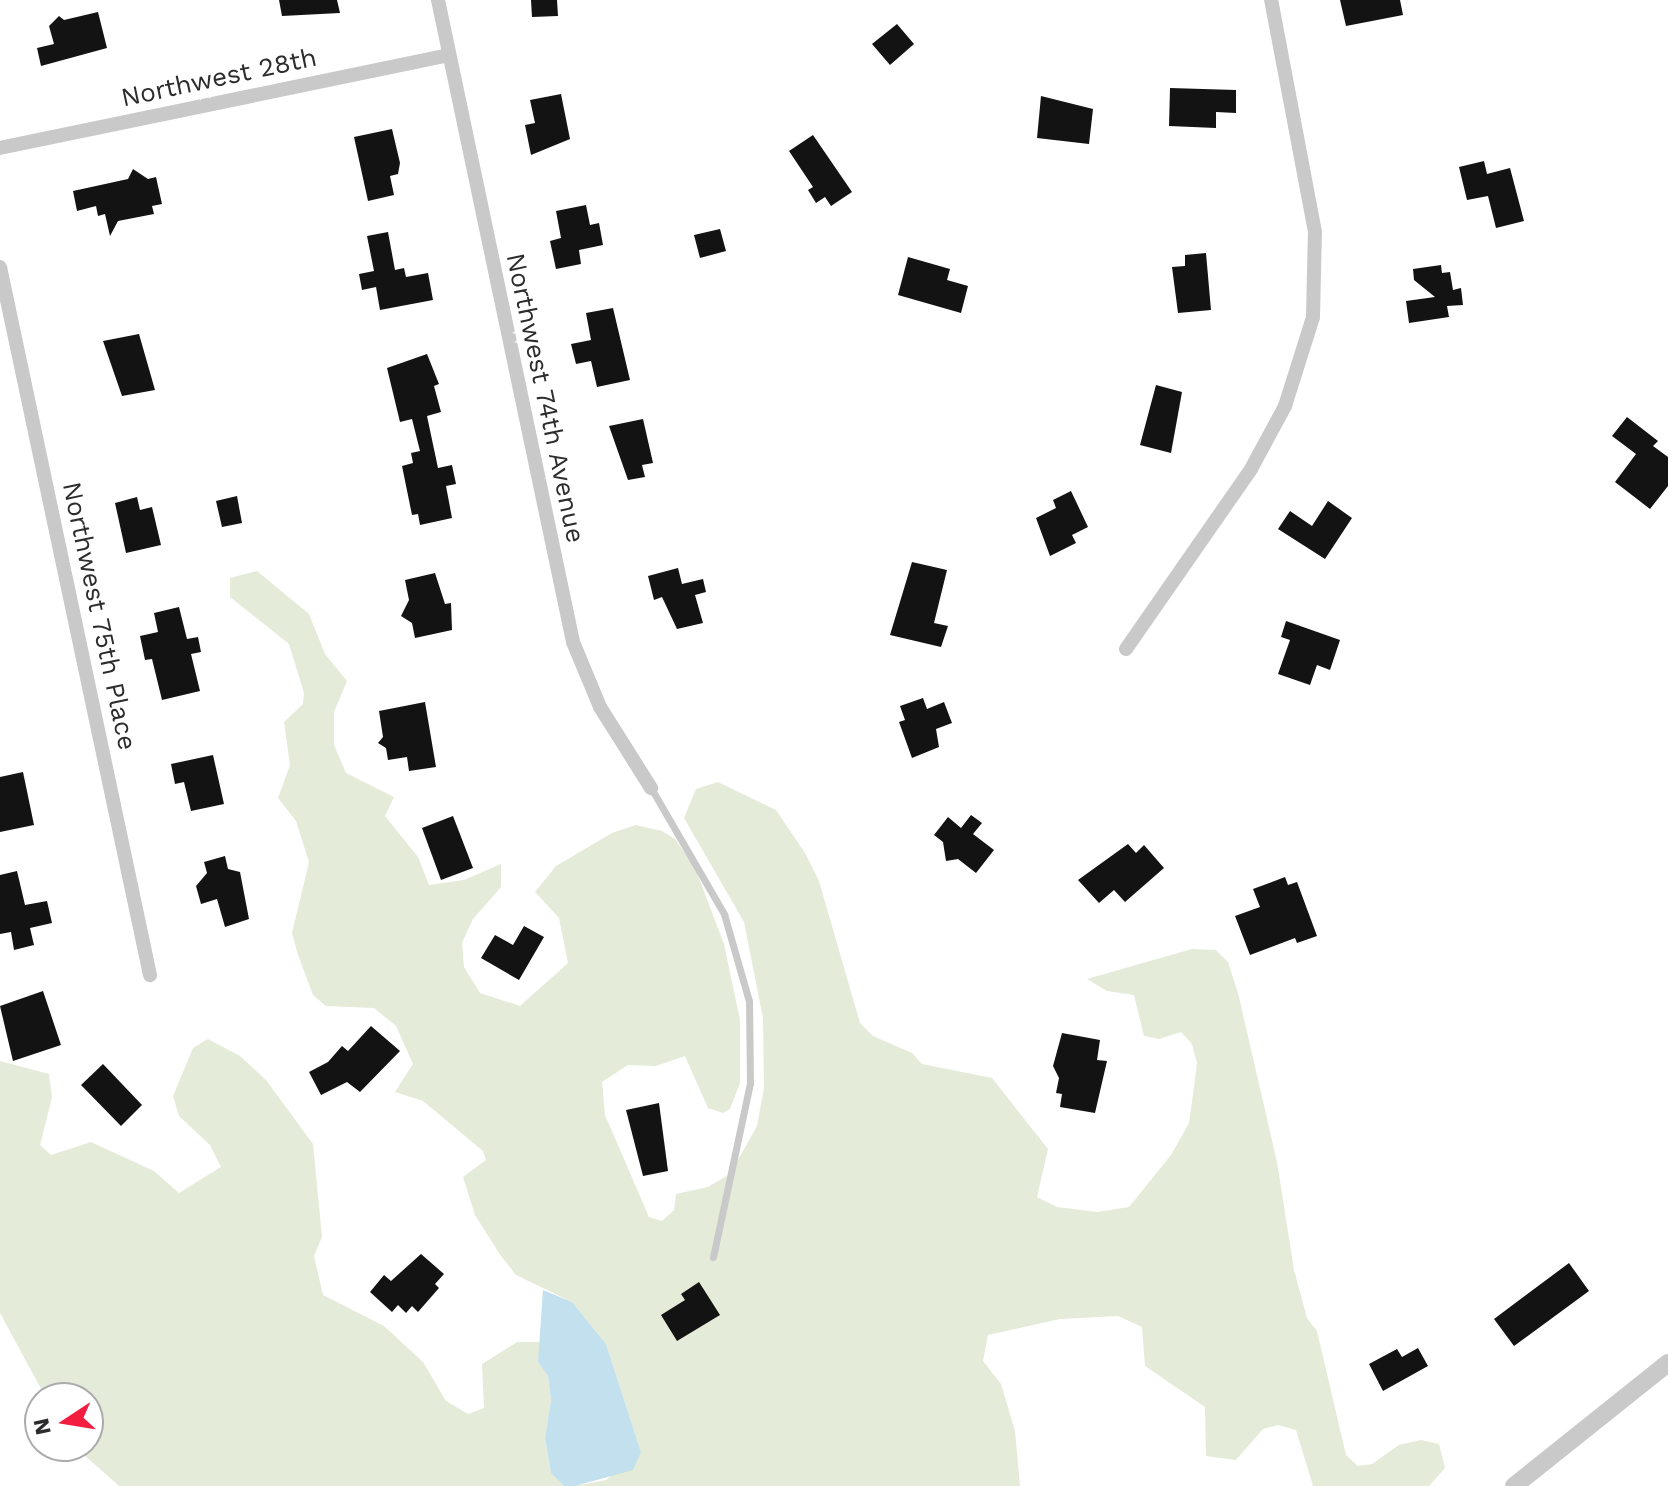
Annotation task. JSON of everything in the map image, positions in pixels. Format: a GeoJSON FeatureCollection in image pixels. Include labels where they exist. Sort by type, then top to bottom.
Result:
{"type":"FeatureCollection","features":[{"type":"Feature","properties":{"kind":"street","name":"Northwest 74th Avenue"},"geometry":{"type":"LineString","coordinates":[[438,0],[573,642],[600,707],[651,788]]}},
{"type":"Feature","properties":{"kind":"street"},"geometry":{"type":"LineString","coordinates":[[1126,649],[1251,469],[1285,406],[1313,317],[1315,232],[1271,0]]}},
{"type":"Feature","properties":{"kind":"street","name":"Northwest 28th"},"geometry":{"type":"LineString","coordinates":[[0,148],[448,55]]}},
{"type":"Feature","properties":{"kind":"street","name":"Northwest 75th Place"},"geometry":{"type":"LineString","coordinates":[[0,267],[150,975]]}},
{"type":"Feature","properties":{"kind":"street"},"geometry":{"type":"LineString","coordinates":[[1514,1486],[1668,1363]]}},
{"type":"Feature","properties":{"kind":"lane"},"geometry":{"type":"LineString","coordinates":[[651,788],[724,914],[749,1001],[750,1083],[713,1257]]}},
{"type":"Feature","properties":{"kind":"green space"},"geometry":{"type":"Polygon","coordinates":[[[257,571],[309,614],[325,654],[347,681],[334,712],[334,745],[346,773],[394,797],[385,816],[418,857],[429,885],[464,880],[501,864],[501,887],[473,919],[462,943],[464,967],[480,993],[520,1006],[568,963],[559,918],[535,892],[556,866],[612,833],[636,825],[662,831],[675,839],[695,868],[724,944],[740,1020],[740,1083],[730,1109],[723,1113],[708,1108],[685,1056],[656,1066],[628,1065],[602,1082],[605,1115],[649,1217],[662,1221],[674,1210],[676,1194],[708,1187],[730,1174],[757,1126],[764,1088],[763,1018],[744,922],[684,818],[696,789],[718,782],[776,810],[805,853],[819,881],[860,1023],[873,1036],[912,1053],[922,1064],[992,1078],[1048,1149],[1037,1197],[1057,1207],[1097,1212],[1129,1207],[1171,1155],[1189,1123],[1194,1087],[1197,1063],[1192,1044],[1181,1032],[1159,1039],[1144,1036],[1134,995],[1107,991],[1087,979],[1192,949],[1216,950],[1228,962],[1238,993],[1277,1162],[1294,1270],[1307,1318],[1317,1331],[1346,1455],[1358,1466],[1372,1464],[1399,1445],[1421,1440],[1439,1444],[1445,1468],[1429,1486],[1313,1486],[1296,1430],[1278,1425],[1263,1429],[1236,1460],[1206,1456],[1205,1407],[1145,1366],[1142,1327],[1118,1316],[1060,1319],[988,1335],[983,1361],[1001,1384],[1015,1431],[1020,1486],[575,1486],[606,1480],[641,1452],[606,1344],[572,1302],[516,1275],[501,1256],[475,1215],[463,1177],[486,1160],[483,1151],[423,1101],[395,1092],[413,1064],[396,1026],[374,1008],[326,1006],[313,995],[298,955],[292,933],[309,862],[296,821],[278,798],[290,765],[284,722],[303,704],[304,693],[289,644],[230,597],[230,578],[257,571]]]}},
{"type":"Feature","properties":{"kind":"green space"},"geometry":{"type":"Polygon","coordinates":[[[208,1039],[240,1056],[266,1080],[313,1144],[322,1237],[314,1256],[323,1295],[384,1326],[423,1362],[446,1401],[468,1414],[484,1408],[482,1364],[517,1342],[541,1342],[538,1362],[548,1376],[551,1400],[545,1438],[551,1473],[564,1486],[119,1486],[92,1462],[104,1462],[104,1382],[37,1382],[0,1313],[0,1061],[49,1074],[52,1097],[40,1145],[51,1155],[91,1142],[154,1171],[179,1193],[221,1167],[210,1145],[179,1116],[173,1096],[193,1048],[208,1039]]]}},
{"type":"Feature","properties":{"kind":"water"},"geometry":{"type":"Polygon","coordinates":[[[543,1290],[572,1302],[606,1344],[641,1452],[633,1470],[575,1486],[564,1486],[551,1473],[545,1438],[551,1400],[548,1376],[538,1362],[543,1290]]]}},
{"type":"Feature","properties":{"kind":"building"},"geometry":{"type":"Polygon","coordinates":[[[279,0],[337,0],[340,13],[282,16],[279,0]]]}},
{"type":"Feature","properties":{"kind":"building"},"geometry":{"type":"Polygon","coordinates":[[[531,0],[557,0],[558,16],[532,17],[531,0]]]}},
{"type":"Feature","properties":{"kind":"building"},"geometry":{"type":"Polygon","coordinates":[[[1340,0],[1400,0],[1403,15],[1346,26],[1340,0]]]}},
{"type":"Feature","properties":{"kind":"building"},"geometry":{"type":"Polygon","coordinates":[[[98,12],[107,48],[41,66],[37,48],[54,44],[49,26],[59,16],[64,20],[98,12]]]}},
{"type":"Feature","properties":{"kind":"building"},"geometry":{"type":"Polygon","coordinates":[[[897,24],[914,44],[890,65],[872,44],[897,24]]]}},
{"type":"Feature","properties":{"kind":"building"},"geometry":{"type":"Polygon","coordinates":[[[1170,88],[1236,90],[1236,113],[1216,112],[1216,128],[1169,126],[1170,88]]]}},
{"type":"Feature","properties":{"kind":"building"},"geometry":{"type":"Polygon","coordinates":[[[561,94],[570,139],[531,155],[525,125],[535,123],[530,100],[561,94]]]}},
{"type":"Feature","properties":{"kind":"building"},"geometry":{"type":"Polygon","coordinates":[[[1041,96],[1093,109],[1089,144],[1037,138],[1041,96]]]}},
{"type":"Feature","properties":{"kind":"building"},"geometry":{"type":"Polygon","coordinates":[[[392,129],[400,163],[398,174],[390,176],[394,195],[368,201],[354,137],[392,129]]]}},
{"type":"Feature","properties":{"kind":"building"},"geometry":{"type":"Polygon","coordinates":[[[813,135],[852,192],[831,206],[825,197],[816,203],[808,190],[813,187],[789,151],[813,135]]]}},
{"type":"Feature","properties":{"kind":"building"},"geometry":{"type":"Polygon","coordinates":[[[1484,161],[1487,174],[1510,168],[1524,221],[1496,228],[1488,196],[1467,200],[1459,167],[1484,161]]]}},
{"type":"Feature","properties":{"kind":"building"},"geometry":{"type":"Polygon","coordinates":[[[133,169],[148,179],[156,177],[162,204],[152,206],[154,214],[118,221],[110,236],[105,214],[98,216],[96,206],[77,211],[73,191],[128,179],[133,169]]]}},
{"type":"Feature","properties":{"kind":"building"},"geometry":{"type":"Polygon","coordinates":[[[586,205],[590,225],[599,223],[603,245],[579,250],[581,264],[556,269],[550,241],[561,238],[556,211],[586,205]]]}},
{"type":"Feature","properties":{"kind":"building"},"geometry":{"type":"Polygon","coordinates":[[[720,229],[726,251],[700,258],[694,235],[720,229]]]}},
{"type":"Feature","properties":{"kind":"building"},"geometry":{"type":"Polygon","coordinates":[[[388,232],[395,270],[404,268],[406,277],[428,273],[433,300],[380,310],[376,287],[362,290],[359,274],[374,271],[367,236],[388,232]]]}},
{"type":"Feature","properties":{"kind":"building"},"geometry":{"type":"Polygon","coordinates":[[[1206,253],[1211,310],[1178,313],[1172,267],[1185,266],[1185,255],[1206,253]]]}},
{"type":"Feature","properties":{"kind":"building"},"geometry":{"type":"Polygon","coordinates":[[[908,257],[950,269],[947,280],[968,286],[961,313],[898,295],[908,257]]]}},
{"type":"Feature","properties":{"kind":"building"},"geometry":{"type":"Polygon","coordinates":[[[1441,265],[1442,273],[1450,272],[1453,290],[1461,288],[1463,305],[1447,306],[1449,317],[1409,323],[1406,301],[1435,297],[1414,280],[1413,269],[1441,265]]]}},
{"type":"Feature","properties":{"kind":"building"},"geometry":{"type":"Polygon","coordinates":[[[613,308],[630,380],[597,387],[591,361],[576,364],[571,344],[591,340],[586,313],[613,308]]]}},
{"type":"Feature","properties":{"kind":"building"},"geometry":{"type":"Polygon","coordinates":[[[139,334],[155,390],[122,396],[103,341],[139,334]]]}},
{"type":"Feature","properties":{"kind":"building"},"geometry":{"type":"Polygon","coordinates":[[[427,354],[439,384],[434,386],[441,412],[427,416],[438,468],[452,465],[456,484],[446,486],[452,518],[420,525],[418,514],[412,515],[402,466],[413,463],[411,453],[420,451],[412,419],[400,422],[387,368],[427,354]]]}},
{"type":"Feature","properties":{"kind":"building"},"geometry":{"type":"Polygon","coordinates":[[[1156,385],[1182,392],[1171,453],[1140,445],[1156,385]]]}},
{"type":"Feature","properties":{"kind":"building"},"geometry":{"type":"Polygon","coordinates":[[[1627,417],[1658,441],[1653,446],[1668,457],[1668,486],[1650,509],[1615,482],[1636,454],[1612,436],[1627,417]]]}},
{"type":"Feature","properties":{"kind":"building"},"geometry":{"type":"Polygon","coordinates":[[[643,419],[653,463],[642,465],[645,477],[628,480],[609,426],[643,419]]]}},
{"type":"Feature","properties":{"kind":"building"},"geometry":{"type":"Polygon","coordinates":[[[1071,491],[1088,527],[1072,535],[1076,543],[1050,556],[1036,518],[1056,508],[1053,500],[1071,491]]]}},
{"type":"Feature","properties":{"kind":"building"},"geometry":{"type":"Polygon","coordinates":[[[237,496],[242,523],[222,527],[216,501],[237,496]]]}},
{"type":"Feature","properties":{"kind":"building"},"geometry":{"type":"Polygon","coordinates":[[[137,497],[140,510],[152,507],[161,545],[126,553],[115,503],[137,497]]]}},
{"type":"Feature","properties":{"kind":"building"},"geometry":{"type":"Polygon","coordinates":[[[1328,501],[1352,518],[1325,559],[1278,529],[1290,511],[1312,526],[1328,501]]]}},
{"type":"Feature","properties":{"kind":"building"},"geometry":{"type":"Polygon","coordinates":[[[912,562],[947,570],[934,623],[948,626],[941,647],[890,635],[912,562]]]}},
{"type":"Feature","properties":{"kind":"building"},"geometry":{"type":"Polygon","coordinates":[[[678,568],[682,584],[703,579],[706,592],[695,595],[703,623],[677,629],[662,597],[654,600],[648,576],[678,568]]]}},
{"type":"Feature","properties":{"kind":"building"},"geometry":{"type":"Polygon","coordinates":[[[435,573],[445,604],[451,603],[452,630],[415,638],[412,623],[401,616],[409,600],[405,580],[435,573]]]}},
{"type":"Feature","properties":{"kind":"building"},"geometry":{"type":"Polygon","coordinates":[[[179,607],[187,639],[198,637],[201,652],[191,654],[200,691],[162,700],[152,659],[145,660],[140,636],[158,632],[154,613],[179,607]]]}},
{"type":"Feature","properties":{"kind":"building"},"geometry":{"type":"Polygon","coordinates":[[[1286,621],[1340,640],[1330,670],[1317,665],[1310,685],[1278,674],[1290,640],[1281,637],[1286,621]]]}},
{"type":"Feature","properties":{"kind":"building"},"geometry":{"type":"Polygon","coordinates":[[[923,698],[927,709],[944,702],[952,723],[936,729],[939,747],[912,758],[899,722],[905,720],[900,706],[923,698]]]}},
{"type":"Feature","properties":{"kind":"building"},"geometry":{"type":"Polygon","coordinates":[[[425,702],[436,767],[409,771],[407,757],[388,760],[386,748],[378,743],[383,737],[379,711],[425,702]]]}},
{"type":"Feature","properties":{"kind":"building"},"geometry":{"type":"Polygon","coordinates":[[[213,755],[224,804],[191,811],[184,782],[175,784],[171,764],[213,755]]]}},
{"type":"Feature","properties":{"kind":"building"},"geometry":{"type":"Polygon","coordinates":[[[23,772],[34,825],[0,832],[0,777],[23,772]]]}},
{"type":"Feature","properties":{"kind":"building"},"geometry":{"type":"Polygon","coordinates":[[[971,815],[982,823],[973,834],[994,850],[976,873],[958,859],[946,861],[943,842],[934,835],[948,817],[961,828],[971,815]]]}},
{"type":"Feature","properties":{"kind":"building"},"geometry":{"type":"Polygon","coordinates":[[[453,816],[473,868],[441,880],[422,828],[453,816]]]}},
{"type":"Feature","properties":{"kind":"building"},"geometry":{"type":"Polygon","coordinates":[[[1128,844],[1136,853],[1144,845],[1164,868],[1125,902],[1114,890],[1099,903],[1078,880],[1128,844]]]}},
{"type":"Feature","properties":{"kind":"building"},"geometry":{"type":"Polygon","coordinates":[[[225,856],[228,869],[240,872],[249,919],[225,927],[217,899],[201,904],[196,886],[207,873],[204,862],[225,856]]]}},
{"type":"Feature","properties":{"kind":"building"},"geometry":{"type":"Polygon","coordinates":[[[17,871],[25,905],[47,901],[52,923],[30,928],[34,945],[14,950],[11,932],[0,934],[0,875],[17,871]]]}},
{"type":"Feature","properties":{"kind":"building"},"geometry":{"type":"Polygon","coordinates":[[[1285,877],[1288,885],[1297,882],[1317,936],[1297,943],[1295,938],[1250,955],[1235,916],[1260,907],[1253,889],[1285,877]]]}},
{"type":"Feature","properties":{"kind":"building"},"geometry":{"type":"Polygon","coordinates":[[[524,926],[544,937],[519,980],[481,958],[495,935],[513,945],[524,926]]]}},
{"type":"Feature","properties":{"kind":"building"},"geometry":{"type":"Polygon","coordinates":[[[43,991],[61,1045],[13,1061],[0,1006],[43,991]]]}},
{"type":"Feature","properties":{"kind":"building"},"geometry":{"type":"Polygon","coordinates":[[[371,1026],[400,1051],[360,1092],[347,1082],[321,1095],[309,1072],[328,1062],[342,1046],[348,1051],[371,1026]]]}},
{"type":"Feature","properties":{"kind":"building"},"geometry":{"type":"Polygon","coordinates":[[[1062,1033],[1100,1040],[1097,1060],[1107,1061],[1095,1113],[1060,1107],[1062,1094],[1056,1093],[1059,1078],[1053,1066],[1062,1033]]]}},
{"type":"Feature","properties":{"kind":"building"},"geometry":{"type":"Polygon","coordinates":[[[103,1064],[142,1105],[121,1126],[81,1085],[103,1064]]]}},
{"type":"Feature","properties":{"kind":"building"},"geometry":{"type":"Polygon","coordinates":[[[659,1103],[668,1171],[643,1176],[626,1110],[659,1103]]]}},
{"type":"Feature","properties":{"kind":"building"},"geometry":{"type":"Polygon","coordinates":[[[421,1254],[444,1274],[435,1284],[439,1288],[418,1312],[412,1306],[406,1313],[398,1305],[392,1312],[370,1292],[384,1275],[391,1281],[421,1254]]]}},
{"type":"Feature","properties":{"kind":"building"},"geometry":{"type":"Polygon","coordinates":[[[1569,1263],[1589,1291],[1514,1346],[1494,1319],[1569,1263]]]}},
{"type":"Feature","properties":{"kind":"building"},"geometry":{"type":"Polygon","coordinates":[[[699,1282],[720,1315],[677,1341],[661,1315],[685,1300],[681,1294],[699,1282]]]}},
{"type":"Feature","properties":{"kind":"building"},"geometry":{"type":"Polygon","coordinates":[[[1418,1348],[1428,1366],[1383,1391],[1369,1364],[1397,1349],[1402,1357],[1418,1348]]]}}]}
